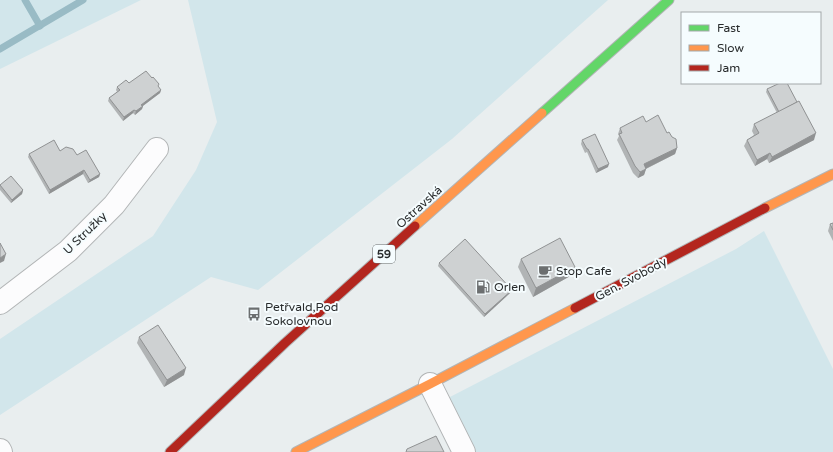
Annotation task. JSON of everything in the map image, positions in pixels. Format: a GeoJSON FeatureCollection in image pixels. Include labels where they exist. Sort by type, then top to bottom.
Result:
{"type":"FeatureCollection","features":[{"type":"Feature","properties":{"kind":"main road","name":"Ostravská"},"geometry":{"type":"LineString","coordinates":[[170,452],[285,343],[669,0]]}},
{"type":"Feature","properties":{"kind":"main road","name":"Gen. Svobody"},"geometry":{"type":"LineString","coordinates":[[296,452],[430,384],[731,225],[833,174]]}},
{"type":"Feature","properties":{"kind":"street","name":"U Stružky"},"geometry":{"type":"LineString","coordinates":[[0,303],[68,251],[114,205],[157,149]]}},
{"type":"Feature","properties":{"kind":"street"},"geometry":{"type":"LineString","coordinates":[[430,384],[464,452]]}},
{"type":"Feature","properties":{"kind":"shaded area"},"geometry":{"type":"Polygon","coordinates":[[[0,0],[141,0],[0,69],[0,0]]]}},
{"type":"Feature","properties":{"kind":"shaded area"},"geometry":{"type":"Polygon","coordinates":[[[188,0],[608,0],[452,139],[258,290],[211,277],[0,415],[0,339],[153,236],[196,170],[217,122],[188,0]]]}},
{"type":"Feature","properties":{"kind":"shaded area"},"geometry":{"type":"Polygon","coordinates":[[[764,231],[833,369],[833,452],[476,452],[448,398],[736,249],[764,231]]]}},
{"type":"Feature","properties":{"kind":"building"},"geometry":{"type":"Polygon","coordinates":[[[146,71],[159,84],[158,86],[161,90],[141,105],[143,106],[124,117],[109,98],[120,90],[117,87],[126,80],[129,83],[146,71]]]}},
{"type":"Feature","properties":{"kind":"building"},"geometry":{"type":"Polygon","coordinates":[[[778,84],[788,84],[797,102],[779,112],[767,89],[778,84]]]}},
{"type":"Feature","properties":{"kind":"building"},"geometry":{"type":"Polygon","coordinates":[[[799,101],[816,133],[772,157],[770,153],[757,160],[747,140],[759,133],[754,124],[799,101]]]}},
{"type":"Feature","properties":{"kind":"building"},"geometry":{"type":"Polygon","coordinates":[[[658,115],[667,133],[669,132],[672,137],[676,139],[677,148],[644,164],[646,169],[640,172],[635,166],[619,134],[622,133],[620,128],[643,116],[646,122],[658,115]]]}},
{"type":"Feature","properties":{"kind":"building"},"geometry":{"type":"Polygon","coordinates":[[[595,134],[609,164],[598,169],[582,140],[595,134]]]}},
{"type":"Feature","properties":{"kind":"building"},"geometry":{"type":"Polygon","coordinates":[[[54,140],[60,151],[66,147],[73,149],[77,155],[86,150],[100,174],[90,180],[84,170],[50,190],[29,154],[54,140]]]}},
{"type":"Feature","properties":{"kind":"building"},"geometry":{"type":"Polygon","coordinates":[[[11,176],[23,190],[12,200],[0,185],[11,176]]]}},
{"type":"Feature","properties":{"kind":"building"},"geometry":{"type":"Polygon","coordinates":[[[833,223],[833,230],[830,224],[833,223]]]}},
{"type":"Feature","properties":{"kind":"building","name":"Stop Cafe"},"geometry":{"type":"Polygon","coordinates":[[[560,238],[575,267],[536,288],[521,259],[560,238]]]}},
{"type":"Feature","properties":{"kind":"building"},"geometry":{"type":"Polygon","coordinates":[[[465,239],[512,290],[485,314],[439,263],[465,239]]]}},
{"type":"Feature","properties":{"kind":"building"},"geometry":{"type":"Polygon","coordinates":[[[0,243],[6,254],[0,258],[0,243]]]}},
{"type":"Feature","properties":{"kind":"building"},"geometry":{"type":"Polygon","coordinates":[[[158,325],[186,368],[167,380],[139,337],[158,325]]]}},
{"type":"Feature","properties":{"kind":"building"},"geometry":{"type":"Polygon","coordinates":[[[436,436],[444,452],[406,452],[407,449],[436,436]]]}},
{"type":"Feature","properties":{"kind":"waterway"},"geometry":{"type":"LineString","coordinates":[[25,0],[40,26]]}},
{"type":"Feature","properties":{"kind":"waterway"},"geometry":{"type":"LineString","coordinates":[[0,49],[83,0]]}},
{"type":"Feature","properties":{"kind":"traffic: fast"},"geometry":{"type":"LineString","coordinates":[[542,113],[669,0]]}},
{"type":"Feature","properties":{"kind":"traffic: slow"},"geometry":{"type":"LineString","coordinates":[[415,226],[542,113]]}},
{"type":"Feature","properties":{"kind":"traffic: slow"},"geometry":{"type":"LineString","coordinates":[[765,208],[833,174]]}},
{"type":"Feature","properties":{"kind":"traffic: slow"},"geometry":{"type":"LineString","coordinates":[[296,452],[575,308]]}},
{"type":"Feature","properties":{"kind":"traffic: jam"},"geometry":{"type":"LineString","coordinates":[[575,308],[765,208]]}},
{"type":"Feature","properties":{"kind":"traffic: jam"},"geometry":{"type":"LineString","coordinates":[[170,452],[285,343],[415,226]]}},
{"type":"Feature","properties":{"kind":"place","name":"Stop Cafe"},"geometry":{"type":"Point","coordinates":[545,271]}},
{"type":"Feature","properties":{"kind":"place","name":"Orlen"},"geometry":{"type":"Point","coordinates":[483,287]}},
{"type":"Feature","properties":{"kind":"place","name":"Petřvald,Pod Sokolovnou"},"geometry":{"type":"Point","coordinates":[254,314]}}]}
